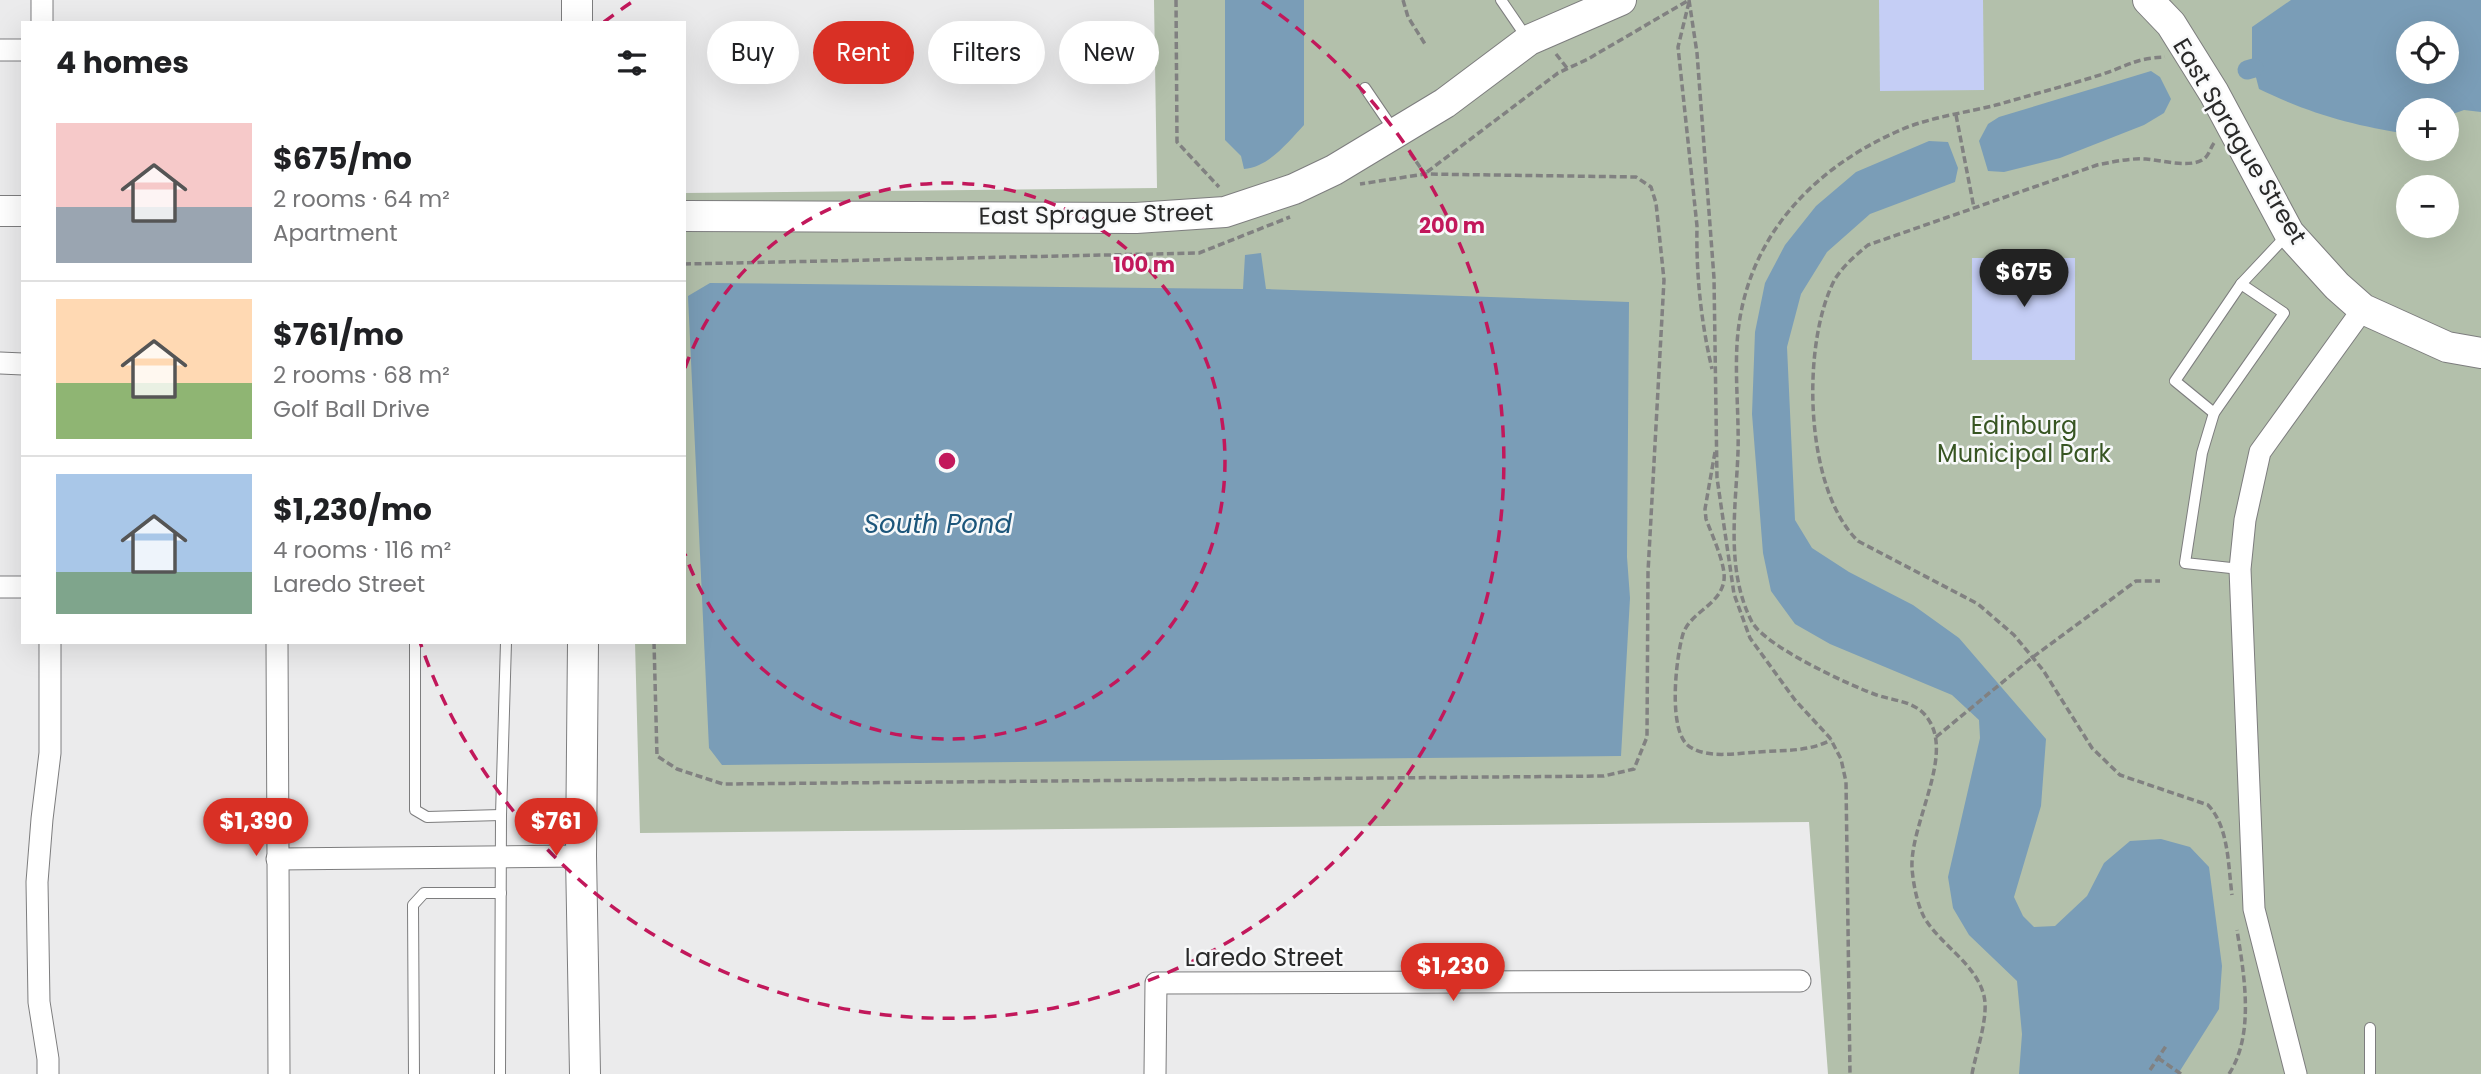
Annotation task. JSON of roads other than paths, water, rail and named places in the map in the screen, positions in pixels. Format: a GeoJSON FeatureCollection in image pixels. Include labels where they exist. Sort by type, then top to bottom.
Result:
{"type":"FeatureCollection","features":[{"type":"Feature","properties":{"kind":"street"},"geometry":{"type":"LineString","coordinates":[[42,0],[42,21]]}},
{"type":"Feature","properties":{"kind":"street"},"geometry":{"type":"LineString","coordinates":[[577,0],[577,21]]}},
{"type":"Feature","properties":{"kind":"street","name":"East Sprague Street"},"geometry":{"type":"LineString","coordinates":[[686,216],[1136,218],[1225,212],[1294,189],[1401,140],[1444,103],[1621,0]]}},
{"type":"Feature","properties":{"kind":"street","name":"East Sprague Street"},"geometry":{"type":"LineString","coordinates":[[2148,0],[2171,24],[2214,93],[2289,233],[2337,286],[2363,309],[2447,347],[2481,353]]}},
{"type":"Feature","properties":{"kind":"street"},"geometry":{"type":"LineString","coordinates":[[0,50],[21,50]]}},
{"type":"Feature","properties":{"kind":"street"},"geometry":{"type":"LineString","coordinates":[[0,211],[21,211]]}},
{"type":"Feature","properties":{"kind":"street"},"geometry":{"type":"LineString","coordinates":[[2296,1074],[2254,909],[2240,569],[2250,488],[2260,452],[2363,309]]}},
{"type":"Feature","properties":{"kind":"street"},"geometry":{"type":"LineString","coordinates":[[0,363],[21,364]]}},
{"type":"Feature","properties":{"kind":"street"},"geometry":{"type":"LineString","coordinates":[[0,587],[21,587]]}},
{"type":"Feature","properties":{"kind":"street"},"geometry":{"type":"LineString","coordinates":[[48,1074],[39,1002],[37,882],[50,753],[50,644]]}},
{"type":"Feature","properties":{"kind":"street"},"geometry":{"type":"LineString","coordinates":[[277,644],[279,1074]]}},
{"type":"Feature","properties":{"kind":"street"},"geometry":{"type":"LineString","coordinates":[[583,644],[585,1074]]}},
{"type":"Feature","properties":{"kind":"street"},"geometry":{"type":"LineString","coordinates":[[277,859],[582,856]]}},
{"type":"Feature","properties":{"kind":"street","name":"Laredo Street"},"geometry":{"type":"LineString","coordinates":[[1155,1074],[1156,983],[1800,981]]}},
{"type":"Feature","properties":{"kind":"lane"},"geometry":{"type":"LineString","coordinates":[[1501,0],[1541,45]]}},
{"type":"Feature","properties":{"kind":"lane"},"geometry":{"type":"LineString","coordinates":[[1365,88],[1401,140]]}},
{"type":"Feature","properties":{"kind":"lane"},"geometry":{"type":"LineString","coordinates":[[2214,413],[2175,382],[2241,284],[2289,233]]}},
{"type":"Feature","properties":{"kind":"lane"},"geometry":{"type":"LineString","coordinates":[[2240,569],[2185,563],[2202,453],[2214,413],[2284,313],[2241,284]]}},
{"type":"Feature","properties":{"kind":"lane"},"geometry":{"type":"LineString","coordinates":[[415,644],[415,810],[428,817],[501,815]]}},
{"type":"Feature","properties":{"kind":"lane"},"geometry":{"type":"LineString","coordinates":[[500,1074],[501,815],[506,644]]}},
{"type":"Feature","properties":{"kind":"lane"},"geometry":{"type":"LineString","coordinates":[[414,1074],[413,905],[424,892],[501,893]]}},
{"type":"Feature","properties":{"kind":"lane"},"geometry":{"type":"LineString","coordinates":[[2370,1074],[2371,1028]]}},
{"type":"Feature","properties":{"kind":"water"},"geometry":{"type":"Polygon","coordinates":[[[1225,0],[1304,0],[1304,125],[1270,159],[1244,169],[1241,156],[1225,140],[1225,0]]]}},
{"type":"Feature","properties":{"kind":"water"},"geometry":{"type":"Polygon","coordinates":[[[2291,0],[2481,0],[2481,112],[2459,112],[2459,98],[2396,98],[2396,132],[2368,127],[2314,112],[2259,89],[2252,62],[2252,27],[2291,0]]]}},
{"type":"Feature","properties":{"kind":"water"},"geometry":{"type":"Polygon","coordinates":[[[2151,71],[2160,77],[2171,99],[2164,113],[2144,125],[2060,158],[2004,172],[1988,171],[1979,141],[1988,124],[1999,117],[2151,71]]]}},
{"type":"Feature","properties":{"kind":"water"},"geometry":{"type":"Polygon","coordinates":[[[1929,141],[1948,142],[1958,168],[1955,182],[1870,214],[1827,252],[1801,294],[1787,347],[1795,520],[1812,548],[1849,572],[1913,605],[1959,638],[2046,739],[2041,806],[2014,897],[2023,916],[2034,927],[2055,926],[2087,896],[2104,863],[2130,841],[2161,839],[2190,847],[2209,867],[2222,966],[2219,1009],[2178,1074],[2019,1074],[2022,1034],[2017,981],[1969,935],[1953,908],[1948,877],[1980,738],[1979,720],[1952,695],[1830,644],[1795,624],[1771,591],[1763,553],[1752,414],[1755,332],[1765,283],[1785,245],[1816,206],[1856,172],[1929,141]]]}},
{"type":"Feature","properties":{"kind":"water","name":"South Pond"},"geometry":{"type":"Polygon","coordinates":[[[1261,253],[1266,289],[1629,302],[1627,557],[1630,598],[1621,756],[722,765],[709,748],[688,296],[710,283],[1243,289],[1245,255],[1261,253]]]}},
{"type":"Feature","properties":{"kind":"waterway"},"geometry":{"type":"LineString","coordinates":[[2247,70],[2254,68]]}},
{"type":"Feature","properties":{"kind":"park label","name":"Edinburg Municipal Park"},"geometry":{"type":"Point","coordinates":[2024,439]}}]}
